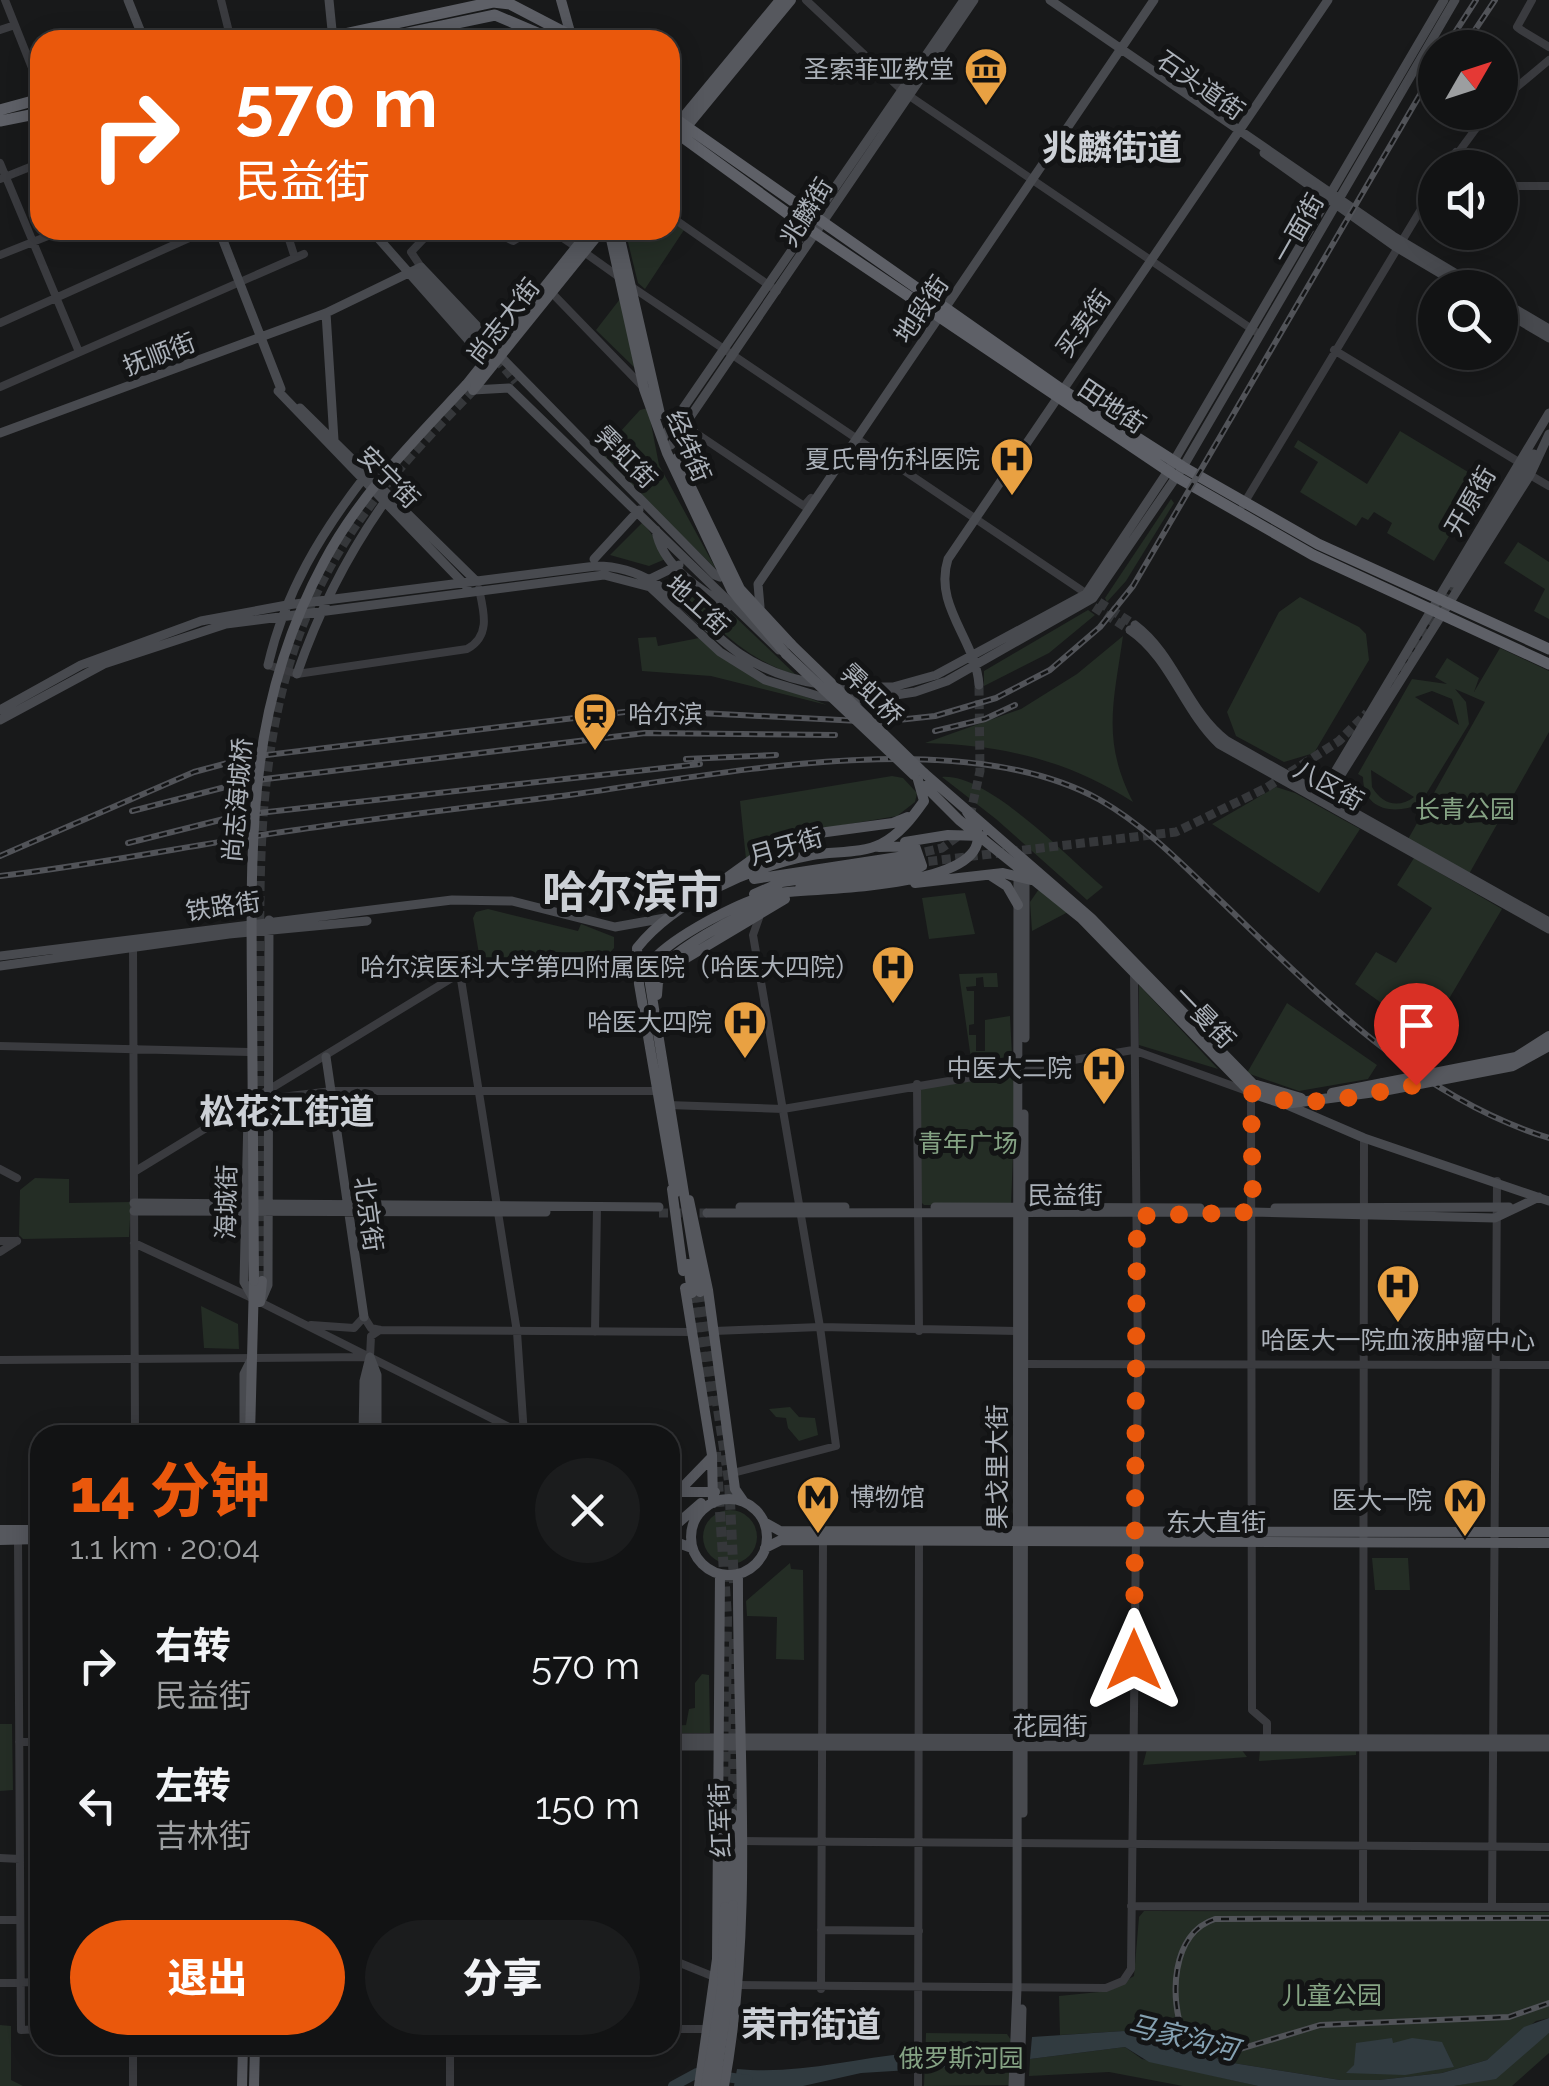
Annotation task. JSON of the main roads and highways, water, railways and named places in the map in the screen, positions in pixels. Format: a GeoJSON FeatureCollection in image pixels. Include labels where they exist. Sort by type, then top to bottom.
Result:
{"type":"FeatureCollection","features":[{"type":"Feature","properties":{"kind":"highway"},"geometry":{"type":"LineString","coordinates":[[368,30],[494,1],[510,4],[564,30]]}},
{"type":"Feature","properties":{"kind":"highway"},"geometry":{"type":"LineString","coordinates":[[423,30],[496,15],[531,30]]}},
{"type":"Feature","properties":{"kind":"highway"},"geometry":{"type":"LineString","coordinates":[[0,110],[30,102]]}},
{"type":"Feature","properties":{"kind":"highway"},"geometry":{"type":"LineString","coordinates":[[0,121],[30,114]]}},
{"type":"Feature","properties":{"kind":"highway","name":"田地街"},"geometry":{"type":"LineString","coordinates":[[680,132],[1059,393],[1314,555],[1549,649]]}},
{"type":"Feature","properties":{"kind":"highway","name":"田地街"},"geometry":{"type":"LineString","coordinates":[[1439,607],[1549,664]]}},
{"type":"Feature","properties":{"kind":"main road"},"geometry":{"type":"LineString","coordinates":[[128,0],[140,30]]}},
{"type":"Feature","properties":{"kind":"main road"},"geometry":{"type":"LineString","coordinates":[[329,0],[332,30]]}},
{"type":"Feature","properties":{"kind":"main road"},"geometry":{"type":"LineString","coordinates":[[559,0],[570,30]]}},
{"type":"Feature","properties":{"kind":"main road"},"geometry":{"type":"LineString","coordinates":[[680,122],[780,0]]}},
{"type":"Feature","properties":{"kind":"main road"},"geometry":{"type":"LineString","coordinates":[[680,122],[791,0]]}},
{"type":"Feature","properties":{"kind":"main road","name":"兆麟街"},"geometry":{"type":"LineString","coordinates":[[666,438],[684,425],[734,356],[778,291],[814,226],[964,0]]}},
{"type":"Feature","properties":{"kind":"main road","name":"兆麟街"},"geometry":{"type":"LineString","coordinates":[[905,93],[974,0]]}},
{"type":"Feature","properties":{"kind":"main road","name":"石头道街"},"geometry":{"type":"LineString","coordinates":[[1047,0],[1398,244]]}},
{"type":"Feature","properties":{"kind":"main road","name":"地段街"},"geometry":{"type":"LineString","coordinates":[[788,646],[758,604],[756,590],[1154,0]]}},
{"type":"Feature","properties":{"kind":"main road","name":"买卖街"},"geometry":{"type":"LineString","coordinates":[[980,685],[976,661],[949,608],[944,584],[948,559],[1328,0]]}},
{"type":"Feature","properties":{"kind":"main road","name":"一面街"},"geometry":{"type":"LineString","coordinates":[[1175,469],[1444,0]]}},
{"type":"Feature","properties":{"kind":"main road","name":"一面街"},"geometry":{"type":"LineString","coordinates":[[1333,197],[1455,0]]}},
{"type":"Feature","properties":{"kind":"main road","name":"兆麟街"},"geometry":{"type":"LineString","coordinates":[[666,438],[721,347],[766,283],[814,226]]}},
{"type":"Feature","properties":{"kind":"main road","name":"安宁街"},"geometry":{"type":"LineString","coordinates":[[223,240],[281,390],[473,587]]}},
{"type":"Feature","properties":{"kind":"main road"},"geometry":{"type":"LineString","coordinates":[[381,240],[479,338]]}},
{"type":"Feature","properties":{"kind":"main road","name":"尚志大街"},"geometry":{"type":"LineString","coordinates":[[475,388],[486,360],[499,352],[551,292],[585,240]]}},
{"type":"Feature","properties":{"kind":"main road","name":"尚志大街"},"geometry":{"type":"LineString","coordinates":[[475,388],[499,352],[580,250],[592,240]]}},
{"type":"Feature","properties":{"kind":"main road","name":"经纬街"},"geometry":{"type":"LineString","coordinates":[[608,240],[644,389],[723,571],[742,608],[788,646]]}},
{"type":"Feature","properties":{"kind":"main road","name":"经纬街"},"geometry":{"type":"LineString","coordinates":[[620,240],[666,438],[740,590],[788,646]]}},
{"type":"Feature","properties":{"kind":"main road"},"geometry":{"type":"LineString","coordinates":[[1398,244],[1438,270]]}},
{"type":"Feature","properties":{"kind":"main road"},"geometry":{"type":"LineString","coordinates":[[1398,244],[1446,270]]}},
{"type":"Feature","properties":{"kind":"main road"},"geometry":{"type":"LineString","coordinates":[[336,444],[328,312],[414,270]]}},
{"type":"Feature","properties":{"kind":"main road"},"geometry":{"type":"LineString","coordinates":[[414,270],[486,360]]}},
{"type":"Feature","properties":{"kind":"main road","name":"霁虹街"},"geometry":{"type":"LineString","coordinates":[[414,270],[499,352],[515,383],[739,613]]}},
{"type":"Feature","properties":{"kind":"main road"},"geometry":{"type":"LineString","coordinates":[[1518,310],[1549,328]]}},
{"type":"Feature","properties":{"kind":"main road","name":"抚顺街"},"geometry":{"type":"LineString","coordinates":[[0,432],[328,312]]}},
{"type":"Feature","properties":{"kind":"main road"},"geometry":{"type":"LineString","coordinates":[[1518,319],[1549,338]]}},
{"type":"Feature","properties":{"kind":"main road"},"geometry":{"type":"LineString","coordinates":[[475,388],[515,383]]}},
{"type":"Feature","properties":{"kind":"main road","name":"霁虹街"},"geometry":{"type":"LineString","coordinates":[[515,383],[715,575],[720,577],[723,571]]}},
{"type":"Feature","properties":{"kind":"main road","name":"尚志海城桥"},"geometry":{"type":"LineString","coordinates":[[257,1300],[251,864],[264,718],[302,605],[344,527],[386,472],[475,388]]}},
{"type":"Feature","properties":{"kind":"main road","name":"开原街"},"geometry":{"type":"LineString","coordinates":[[1439,607],[1517,461],[1549,413]]}},
{"type":"Feature","properties":{"kind":"main road","name":"开原街"},"geometry":{"type":"LineString","coordinates":[[1439,607],[1530,474],[1549,433]]}},
{"type":"Feature","properties":{"kind":"main road","name":"开原街"},"geometry":{"type":"LineString","coordinates":[[1454,583],[1549,433]]}},
{"type":"Feature","properties":{"kind":"main road","name":"地工街"},"geometry":{"type":"LineString","coordinates":[[0,720],[142,649],[226,624],[322,606],[597,575],[625,578],[657,592],[711,645],[750,672],[818,696],[863,700],[915,692],[1092,601],[1175,469]]}},
{"type":"Feature","properties":{"kind":"main road"},"geometry":{"type":"LineString","coordinates":[[268,665],[281,615],[321,537],[366,476]]}},
{"type":"Feature","properties":{"kind":"main road"},"geometry":{"type":"LineString","coordinates":[[297,674],[322,606],[350,550],[388,498]]}},
{"type":"Feature","properties":{"kind":"main road"},"geometry":{"type":"LineString","coordinates":[[594,559],[641,513]]}},
{"type":"Feature","properties":{"kind":"main road","name":"霁虹街"},"geometry":{"type":"LineString","coordinates":[[656,527],[663,555],[709,596],[788,646]]}},
{"type":"Feature","properties":{"kind":"main road"},"geometry":{"type":"LineString","coordinates":[[650,578],[689,561]]}},
{"type":"Feature","properties":{"kind":"main road","name":"地工街"},"geometry":{"type":"LineString","coordinates":[[473,587],[596,566],[650,578],[740,654],[802,682],[853,690],[892,687],[976,661]]}},
{"type":"Feature","properties":{"kind":"main road","name":"地工街"},"geometry":{"type":"LineString","coordinates":[[0,710],[81,665],[149,637],[200,621],[287,604],[322,606]]}},
{"type":"Feature","properties":{"kind":"main road"},"geometry":{"type":"LineString","coordinates":[[1321,800],[1439,607]]}},
{"type":"Feature","properties":{"kind":"main road","name":"八区街"},"geometry":{"type":"LineString","coordinates":[[1133,628],[1156,644],[1193,707],[1216,733],[1321,800],[1549,925]]}},
{"type":"Feature","properties":{"kind":"main road","name":"霁虹桥"},"geometry":{"type":"LineString","coordinates":[[788,646],[919,776]]}},
{"type":"Feature","properties":{"kind":"main road"},"geometry":{"type":"LineString","coordinates":[[874,847],[899,832],[920,806],[925,794],[919,776]]}},
{"type":"Feature","properties":{"kind":"main road"},"geometry":{"type":"LineString","coordinates":[[919,776],[1003,838]]}},
{"type":"Feature","properties":{"kind":"main road"},"geometry":{"type":"LineString","coordinates":[[919,776],[979,835]]}},
{"type":"Feature","properties":{"kind":"main road"},"geometry":{"type":"LineString","coordinates":[[699,900],[777,840],[893,823],[920,806]]}},
{"type":"Feature","properties":{"kind":"main road"},"geometry":{"type":"LineString","coordinates":[[967,812],[979,835]]}},
{"type":"Feature","properties":{"kind":"main road","name":"月牙街"},"geometry":{"type":"LineString","coordinates":[[672,1166],[638,975],[637,948],[673,916],[699,900],[789,860],[948,835],[1003,838]]}},
{"type":"Feature","properties":{"kind":"main road","name":"月牙街"},"geometry":{"type":"LineString","coordinates":[[884,884],[950,870],[964,858],[979,835]]}},
{"type":"Feature","properties":{"kind":"main road","name":"一曼街"},"geometry":{"type":"LineString","coordinates":[[979,835],[1091,918],[1252,1088],[1287,1098],[1304,1098],[1383,1087]]}},
{"type":"Feature","properties":{"kind":"main road","name":"一曼街"},"geometry":{"type":"LineString","coordinates":[[1003,838],[1021,865],[1252,1088],[1364,1138],[1541,1198]]}},
{"type":"Feature","properties":{"kind":"main road"},"geometry":{"type":"LineString","coordinates":[[692,1548],[694,1524],[712,1497],[712,1455],[688,1308],[655,998],[668,969],[759,918],[785,895],[913,871],[922,866],[915,846],[874,847]]}},
{"type":"Feature","properties":{"kind":"main road"},"geometry":{"type":"LineString","coordinates":[[732,883],[912,859],[782,882],[737,906]]}},
{"type":"Feature","properties":{"kind":"main road","name":"月牙街"},"geometry":{"type":"LineString","coordinates":[[655,998],[649,971],[654,958],[737,906],[785,895],[989,875],[1021,865]]}},
{"type":"Feature","properties":{"kind":"main road","name":"果戈里大街"},"geometry":{"type":"LineString","coordinates":[[1021,865],[1018,905],[1022,1067]]}},
{"type":"Feature","properties":{"kind":"main road","name":"果戈里大街"},"geometry":{"type":"LineString","coordinates":[[1017,2084],[1021,865]]}},
{"type":"Feature","properties":{"kind":"main road"},"geometry":{"type":"LineString","coordinates":[[989,875],[1007,886],[1018,905]]}},
{"type":"Feature","properties":{"kind":"main road","name":"月牙街"},"geometry":{"type":"LineString","coordinates":[[655,998],[656,974],[663,962],[749,911],[785,895]]}},
{"type":"Feature","properties":{"kind":"main road","name":"铁路街"},"geometry":{"type":"LineString","coordinates":[[0,956],[133,943],[247,928],[269,920],[452,900],[512,901],[616,927],[673,916]]}},
{"type":"Feature","properties":{"kind":"main road","name":"海城街"},"geometry":{"type":"LineString","coordinates":[[249,1425],[257,1300],[268,1285],[269,920]]}},
{"type":"Feature","properties":{"kind":"main road","name":"铁路街"},"geometry":{"type":"LineString","coordinates":[[247,928],[269,932],[367,921]]}},
{"type":"Feature","properties":{"kind":"main road","name":"海城街"},"geometry":{"type":"LineString","coordinates":[[247,928],[244,1282],[257,1300]]}},
{"type":"Feature","properties":{"kind":"main road","name":"铁路街"},"geometry":{"type":"LineString","coordinates":[[0,966],[133,943]]}},
{"type":"Feature","properties":{"kind":"main road"},"geometry":{"type":"LineString","coordinates":[[1383,1087],[1516,1058],[1549,1036]]}},
{"type":"Feature","properties":{"kind":"main road"},"geometry":{"type":"LineString","coordinates":[[1285,1104],[1513,1066],[1549,1046]]}},
{"type":"Feature","properties":{"kind":"main road","name":"北京街"},"geometry":{"type":"LineString","coordinates":[[326,1056],[364,1317]]}},
{"type":"Feature","properties":{"kind":"main road"},"geometry":{"type":"LineString","coordinates":[[672,1166],[696,1293]]}},
{"type":"Feature","properties":{"kind":"main road"},"geometry":{"type":"LineString","coordinates":[[672,1166],[698,1226],[735,1489],[764,1522],[765,1548],[756,1563],[738,1574],[720,1574],[703,1564],[692,1548],[680,1544]]}},
{"type":"Feature","properties":{"kind":"main road","name":"民益街"},"geometry":{"type":"LineString","coordinates":[[706,1210],[1495,1213],[1541,1198]]}},
{"type":"Feature","properties":{"kind":"main road"},"geometry":{"type":"LineString","coordinates":[[134,1207],[659,1210]]}},
{"type":"Feature","properties":{"kind":"main road","name":"果戈里大街"},"geometry":{"type":"LineString","coordinates":[[1021,1211],[1016,1331],[1021,1364]]}},
{"type":"Feature","properties":{"kind":"main road"},"geometry":{"type":"LineString","coordinates":[[688,1308],[692,1315],[702,1315],[710,1304]]}},
{"type":"Feature","properties":{"kind":"main road"},"geometry":{"type":"LineString","coordinates":[[369,1425],[364,1381],[370,1358]]}},
{"type":"Feature","properties":{"kind":"main road"},"geometry":{"type":"LineString","coordinates":[[680,1487],[700,1472],[712,1455]]}},
{"type":"Feature","properties":{"kind":"main road"},"geometry":{"type":"LineString","coordinates":[[680,1493],[744,1502]]}},
{"type":"Feature","properties":{"kind":"main road"},"geometry":{"type":"LineString","coordinates":[[680,1522],[712,1497]]}},
{"type":"Feature","properties":{"kind":"main road","name":"东大直街"},"geometry":{"type":"LineString","coordinates":[[764,1522],[780,1531],[1493,1538],[1549,1543]]}},
{"type":"Feature","properties":{"kind":"main road"},"geometry":{"type":"LineString","coordinates":[[680,1528],[694,1524]]}},
{"type":"Feature","properties":{"kind":"main road"},"geometry":{"type":"LineString","coordinates":[[0,1530],[30,1537]]}},
{"type":"Feature","properties":{"kind":"main road"},"geometry":{"type":"LineString","coordinates":[[0,1540],[30,1532]]}},
{"type":"Feature","properties":{"kind":"main road","name":"东大直街"},"geometry":{"type":"LineString","coordinates":[[1493,1538],[1549,1532]]}},
{"type":"Feature","properties":{"kind":"main road","name":"东大直街"},"geometry":{"type":"LineString","coordinates":[[765,1548],[781,1540],[919,1541],[1020,1536]]}},
{"type":"Feature","properties":{"kind":"main road","name":"红军街"},"geometry":{"type":"LineString","coordinates":[[716,2063],[710,2030],[716,1978],[720,1574]]}},
{"type":"Feature","properties":{"kind":"main road","name":"红军街"},"geometry":{"type":"LineString","coordinates":[[703,2086],[732,2034],[739,1987],[742,1877],[738,1574]]}},
{"type":"Feature","properties":{"kind":"main road","name":"花园街"},"geometry":{"type":"LineString","coordinates":[[680,1739],[1549,1743]]}},
{"type":"Feature","properties":{"kind":"main road","name":"花园街"},"geometry":{"type":"LineString","coordinates":[[1133,1742],[1267,1739],[1364,1743]]}},
{"type":"Feature","properties":{"kind":"main road","name":"花园街"},"geometry":{"type":"LineString","coordinates":[[680,1745],[719,1742]]}},
{"type":"Feature","properties":{"kind":"main road","name":"红军街"},"geometry":{"type":"LineString","coordinates":[[716,2086],[729,1906],[729,1814],[733,1890],[729,1906]]}},
{"type":"Feature","properties":{"kind":"main road"},"geometry":{"type":"LineString","coordinates":[[733,1890],[742,1877]]}},
{"type":"Feature","properties":{"kind":"main road"},"geometry":{"type":"LineString","coordinates":[[242,2086],[243,2055]]}},
{"type":"Feature","properties":{"kind":"main road"},"geometry":{"type":"LineString","coordinates":[[254,2086],[255,2055]]}},
{"type":"Feature","properties":{"kind":"main road"},"geometry":{"type":"LineString","coordinates":[[716,2063],[724,2086]]}},
{"type":"Feature","properties":{"kind":"waterway","name":"马家沟河"},"geometry":{"type":"LineString","coordinates":[[673,2086],[697,2073],[748,2080]]}},
{"type":"Feature","properties":{"kind":"tunnel"},"geometry":{"type":"LineString","coordinates":[[479,338],[516,382]]}},
{"type":"Feature","properties":{"kind":"tunnel"},"geometry":{"type":"LineString","coordinates":[[262,1281],[260,887],[262,830],[275,719],[308,611],[334,559],[381,491],[473,390]]}},
{"type":"Feature","properties":{"kind":"tunnel"},"geometry":{"type":"LineString","coordinates":[[1393,682],[1453,583]]}},
{"type":"Feature","properties":{"kind":"tunnel"},"geometry":{"type":"LineString","coordinates":[[1099,602],[1135,625]]}},
{"type":"Feature","properties":{"kind":"tunnel"},"geometry":{"type":"LineString","coordinates":[[1094,607],[1130,630]]}},
{"type":"Feature","properties":{"kind":"tunnel"},"geometry":{"type":"LineString","coordinates":[[970,816],[980,771],[979,685]]}},
{"type":"Feature","properties":{"kind":"tunnel"},"geometry":{"type":"LineString","coordinates":[[915,863],[1176,832],[1266,788],[1339,741],[1367,713]]}},
{"type":"Feature","properties":{"kind":"tunnel"},"geometry":{"type":"LineString","coordinates":[[912,855],[942,848],[961,834]]}},
{"type":"Feature","properties":{"kind":"tunnel"},"geometry":{"type":"LineString","coordinates":[[659,1213],[707,1213]]}},
{"type":"Feature","properties":{"kind":"tunnel"},"geometry":{"type":"LineString","coordinates":[[700,1292],[729,1481],[734,1583]]}},
{"type":"Feature","properties":{"kind":"tunnel"},"geometry":{"type":"LineString","coordinates":[[692,1293],[709,1406]]}},
{"type":"Feature","properties":{"kind":"tunnel"},"geometry":{"type":"LineString","coordinates":[[716,1452],[727,1617],[725,1814]]}},
{"type":"Feature","properties":{"kind":"tunnel"},"geometry":{"type":"LineString","coordinates":[[733,1814],[734,1635]]}},
{"type":"Feature","properties":{"kind":"railway"},"geometry":{"type":"LineString","coordinates":[[1457,30],[1476,0]]}},
{"type":"Feature","properties":{"kind":"railway"},"geometry":{"type":"LineString","coordinates":[[1475,30],[1495,0]]}},
{"type":"Feature","properties":{"kind":"railway"},"geometry":{"type":"LineString","coordinates":[[0,856],[194,772],[250,757],[641,710],[879,722],[935,716],[996,698],[1050,670],[1100,627],[1133,586],[1418,98]]}},
{"type":"Feature","properties":{"kind":"railway"},"geometry":{"type":"LineString","coordinates":[[935,731],[985,719],[1015,705]]}},
{"type":"Feature","properties":{"kind":"railway"},"geometry":{"type":"LineString","coordinates":[[132,811],[249,781],[645,733],[835,735]]}},
{"type":"Feature","properties":{"kind":"railway"},"geometry":{"type":"LineString","coordinates":[[686,759],[776,755]]}},
{"type":"Feature","properties":{"kind":"railway"},"geometry":{"type":"LineString","coordinates":[[0,876],[312,828],[768,767],[912,759],[980,764],[1044,777],[1100,800],[1134,822],[1373,1040],[1456,1097],[1549,1138]]}},
{"type":"Feature","properties":{"kind":"railway"},"geometry":{"type":"LineString","coordinates":[[128,843],[240,815],[700,764]]}},
{"type":"Feature","properties":{"kind":"railway"},"geometry":{"type":"LineString","coordinates":[[1549,1918],[1215,1919],[1200,1927],[1182,1952],[1177,1969],[1176,2004],[1184,2035],[1216,2052],[1230,2052],[1320,2025],[1509,2017],[1549,2003]]}},
{"type":"Feature","properties":{"kind":"place","name":"圣索菲亚教堂"},"geometry":{"type":"Point","coordinates":[986,107]}},
{"type":"Feature","properties":{"kind":"place","name":"夏氏骨伤科医院"},"geometry":{"type":"Point","coordinates":[1012,497]}},
{"type":"Feature","properties":{"kind":"place","name":"哈尔滨"},"geometry":{"type":"Point","coordinates":[595,752]}},
{"type":"Feature","properties":{"kind":"place","name":"哈尔滨医科大学第四附属医院（哈医大四院）"},"geometry":{"type":"Point","coordinates":[893,1005]}},
{"type":"Feature","properties":{"kind":"place","name":"哈医大四院"},"geometry":{"type":"Point","coordinates":[745,1060]}},
{"type":"Feature","properties":{"kind":"place","name":"中医大二院"},"geometry":{"type":"Point","coordinates":[1104,1106]}},
{"type":"Feature","properties":{"kind":"place","name":"哈医大一院血液肿瘤中心"},"geometry":{"type":"Point","coordinates":[1398,1324]}},
{"type":"Feature","properties":{"kind":"place","name":"博物馆"},"geometry":{"type":"Point","coordinates":[818,1535]}},
{"type":"Feature","properties":{"kind":"place","name":"医大一院"},"geometry":{"type":"Point","coordinates":[1465,1538]}},
{"type":"Feature","properties":{"kind":"district","name":"兆麟街道"},"geometry":{"type":"Point","coordinates":[1112,148]}},
{"type":"Feature","properties":{"kind":"district","name":"哈尔滨市"},"geometry":{"type":"Point","coordinates":[632,892]}},
{"type":"Feature","properties":{"kind":"district","name":"松花江街道"},"geometry":{"type":"Point","coordinates":[287,1112]}},
{"type":"Feature","properties":{"kind":"district","name":"荣市街道"},"geometry":{"type":"Point","coordinates":[811,2025]}},
{"type":"Feature","properties":{"kind":"park label","name":"长青公园"},"geometry":{"type":"Point","coordinates":[1465,809]}},
{"type":"Feature","properties":{"kind":"park label","name":"青年广场"},"geometry":{"type":"Point","coordinates":[968,1143]}},
{"type":"Feature","properties":{"kind":"park label","name":"儿童公园"},"geometry":{"type":"Point","coordinates":[1332,1995]}},
{"type":"Feature","properties":{"kind":"park label","name":"俄罗斯河园"},"geometry":{"type":"Point","coordinates":[961,2058]}}]}
